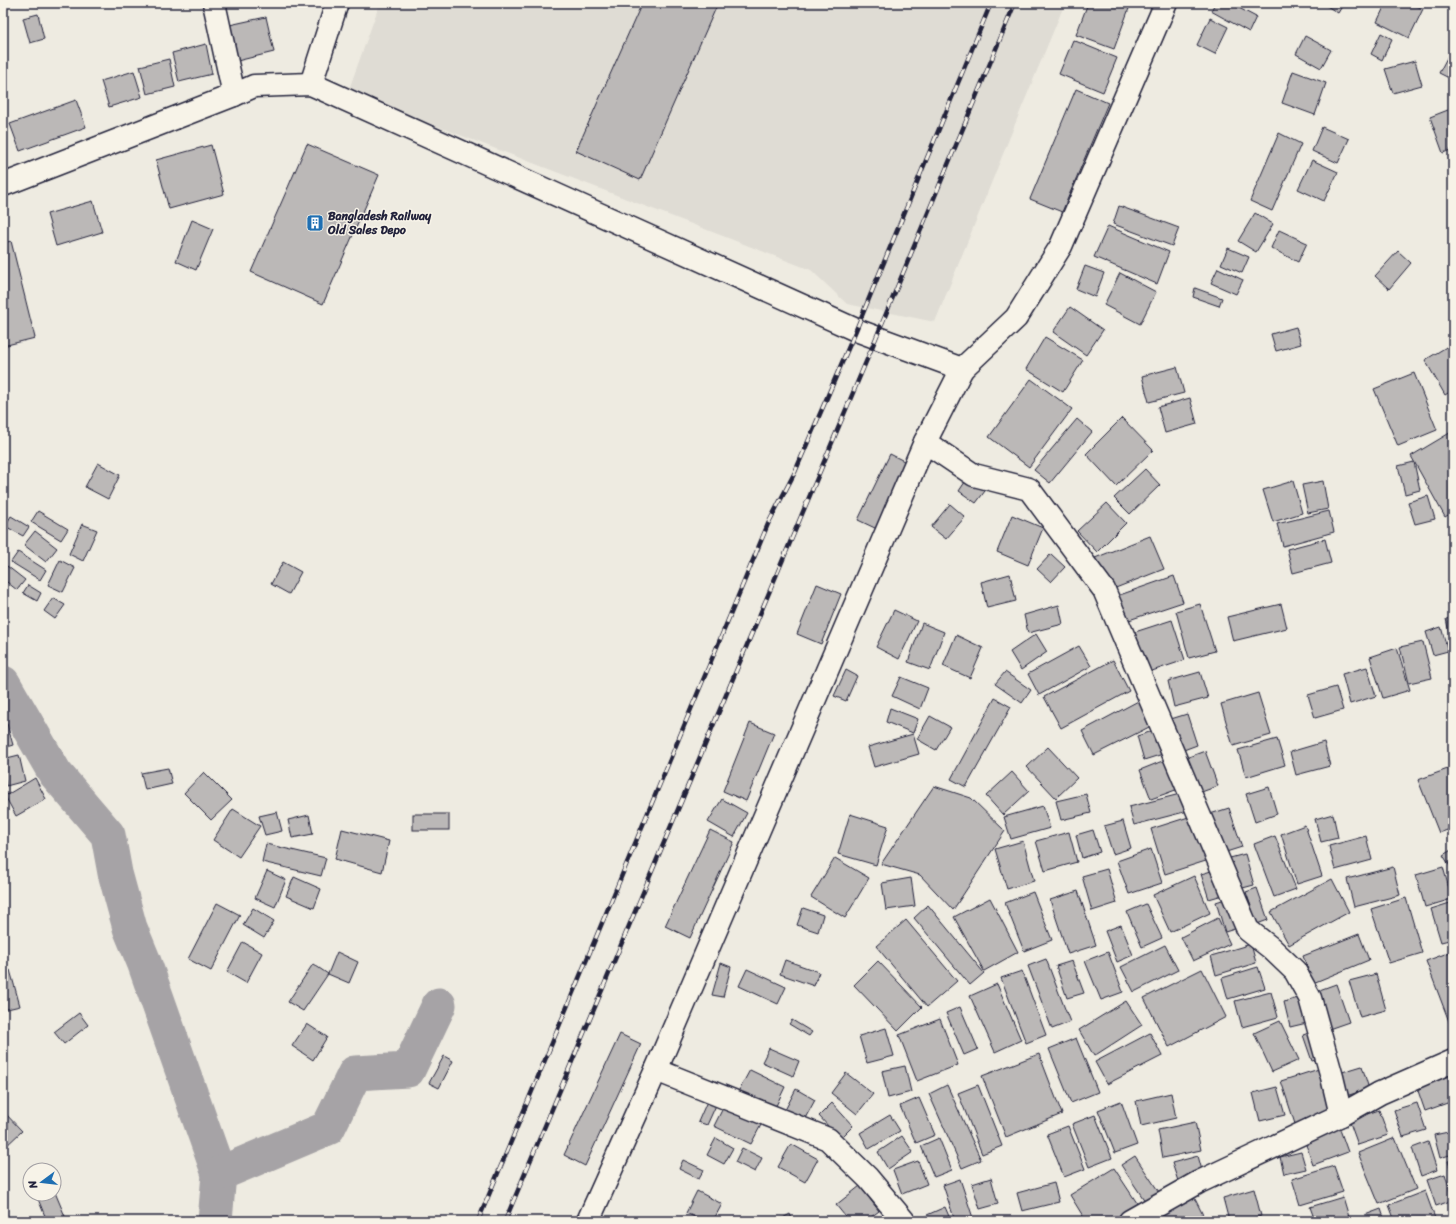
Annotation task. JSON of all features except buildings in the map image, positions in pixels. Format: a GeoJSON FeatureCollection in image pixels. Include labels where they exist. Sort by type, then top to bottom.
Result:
{"type":"FeatureCollection","features":[{"type":"Feature","properties":{"kind":"street"},"geometry":{"type":"LineString","coordinates":[[214,3],[234,95]]}},
{"type":"Feature","properties":{"kind":"street"},"geometry":{"type":"LineString","coordinates":[[311,84],[337,3]]}},
{"type":"Feature","properties":{"kind":"street"},"geometry":{"type":"LineString","coordinates":[[588,1221],[656,1070],[925,442],[962,369],[1016,318],[1061,246],[1166,3]]}},
{"type":"Feature","properties":{"kind":"street"},"geometry":{"type":"LineString","coordinates":[[3,185],[254,86],[311,84],[856,330],[962,369]]}},
{"type":"Feature","properties":{"kind":"street"},"geometry":{"type":"LineString","coordinates":[[925,442],[974,475],[1028,489],[1104,590],[1248,930],[1271,948],[1295,971],[1310,998],[1332,1076],[1341,1115]]}},
{"type":"Feature","properties":{"kind":"street"},"geometry":{"type":"LineString","coordinates":[[1130,1221],[1199,1182],[1341,1115],[1380,1093],[1453,1061]]}},
{"type":"Feature","properties":{"kind":"street"},"geometry":{"type":"LineString","coordinates":[[656,1070],[828,1139],[868,1178],[904,1221]]}},
{"type":"Feature","properties":{"kind":"shaded area"},"geometry":{"type":"Polygon","coordinates":[[[380,3],[1065,3],[935,322],[847,304],[811,270],[348,92],[380,3]]]}},
{"type":"Feature","properties":{"kind":"waterway"},"geometry":{"type":"LineString","coordinates":[[3,683],[55,773],[108,835],[115,873],[130,928],[144,962],[219,1174],[215,1221]]}},
{"type":"Feature","properties":{"kind":"waterway"},"geometry":{"type":"LineString","coordinates":[[219,1174],[328,1128],[355,1073],[408,1070],[439,1005]]}},
{"type":"Feature","properties":{"kind":"railway"},"geometry":{"type":"LineString","coordinates":[[478,1221],[768,524],[795,472],[856,330],[991,3]]}},
{"type":"Feature","properties":{"kind":"railway"},"geometry":{"type":"LineString","coordinates":[[505,1221],[1015,3]]}},
{"type":"Feature","properties":{"kind":"place","name":"Bangladesh Railway Old Sales Depo"},"geometry":{"type":"Point","coordinates":[315,223]}}]}
